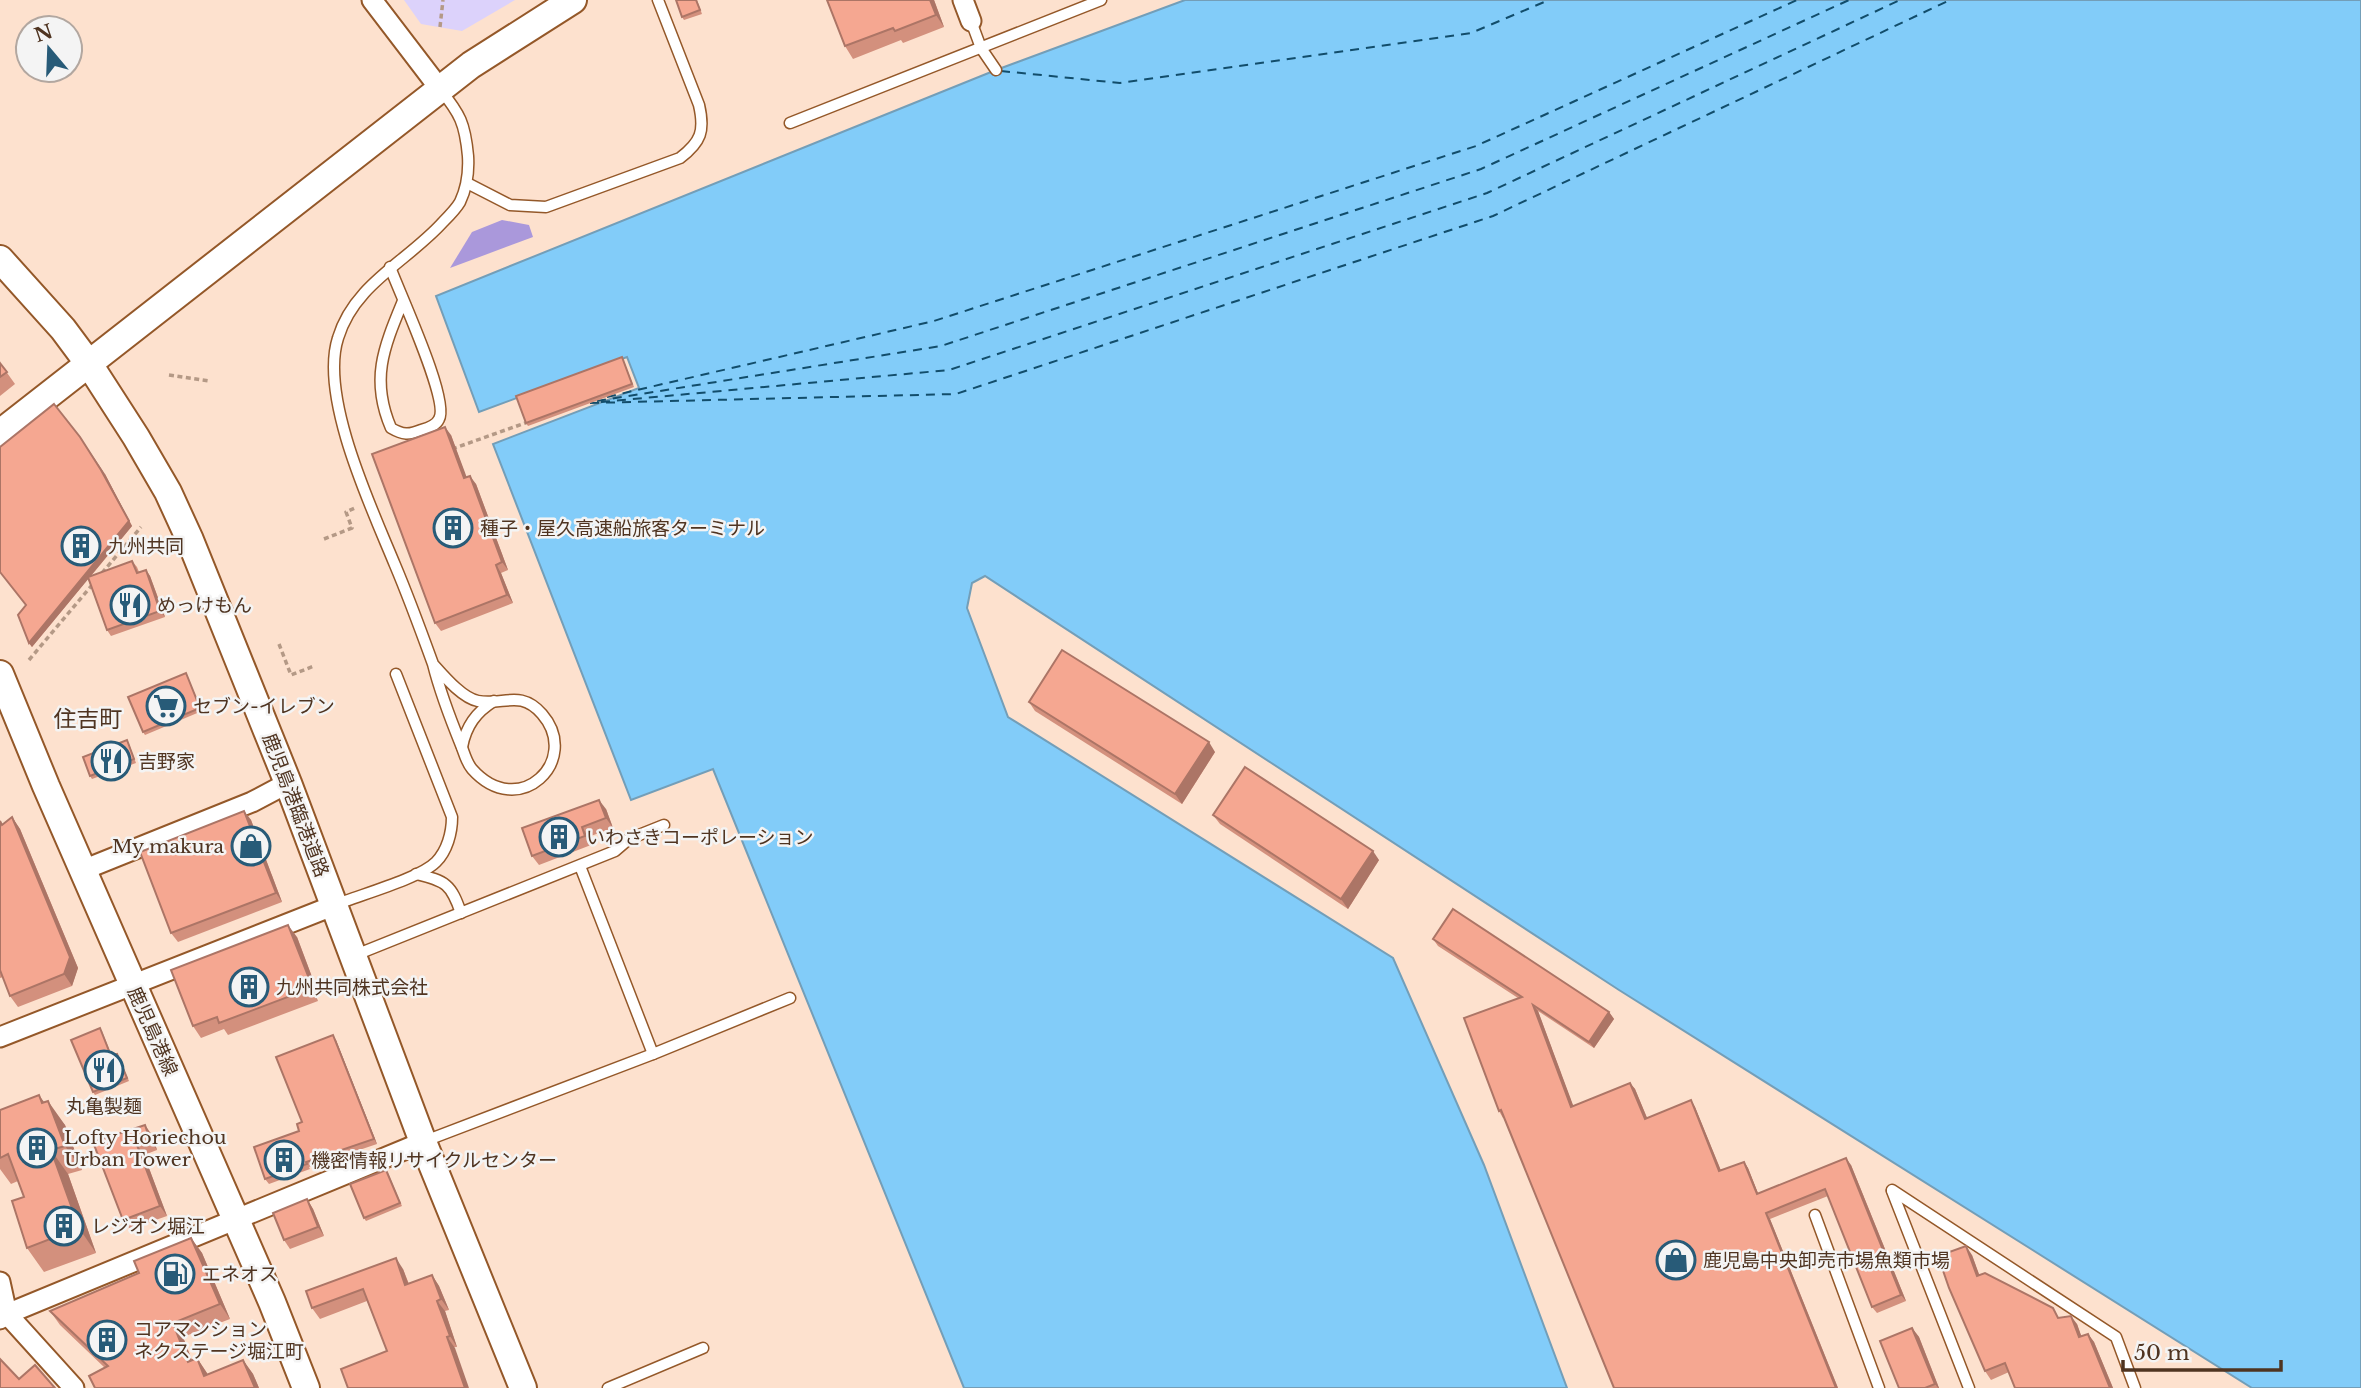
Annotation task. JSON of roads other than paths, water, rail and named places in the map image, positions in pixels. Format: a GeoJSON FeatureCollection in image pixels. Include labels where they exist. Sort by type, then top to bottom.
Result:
{"type":"FeatureCollection","features":[{"type":"Feature","properties":{"kind":"street"},"geometry":{"type":"LineString","coordinates":[[372,0],[440,89]]}},
{"type":"Feature","properties":{"kind":"street"},"geometry":{"type":"LineString","coordinates":[[0,433],[440,89],[493,49],[573,0]]}},
{"type":"Feature","properties":{"kind":"street"},"geometry":{"type":"LineString","coordinates":[[962,0],[971,21]]}},
{"type":"Feature","properties":{"kind":"street","name":"鹿児島港臨港道路"},"geometry":{"type":"LineString","coordinates":[[0,259],[63,329],[89,363],[174,504],[288,783],[423,1142],[523,1388]]}},
{"type":"Feature","properties":{"kind":"street","name":"鹿児島港線"},"geometry":{"type":"LineString","coordinates":[[0,674],[236,1219],[306,1388]]}},
{"type":"Feature","properties":{"kind":"street"},"geometry":{"type":"LineString","coordinates":[[83,870],[252,802],[288,783]]}},
{"type":"Feature","properties":{"kind":"street"},"geometry":{"type":"LineString","coordinates":[[0,1037],[335,905]]}},
{"type":"Feature","properties":{"kind":"street"},"geometry":{"type":"LineString","coordinates":[[3,1317],[423,1142]]}},
{"type":"Feature","properties":{"kind":"street"},"geometry":{"type":"LineString","coordinates":[[0,1282],[3,1317],[74,1388]]}},
{"type":"Feature","properties":{"kind":"lane"},"geometry":{"type":"LineString","coordinates":[[467,183],[510,205],[546,207],[680,158],[694,148],[701,135],[703,122],[699,105],[658,0]]}},
{"type":"Feature","properties":{"kind":"lane"},"geometry":{"type":"LineString","coordinates":[[790,123],[1101,0]]}},
{"type":"Feature","properties":{"kind":"lane"},"geometry":{"type":"LineString","coordinates":[[971,21],[981,48],[996,70]]}},
{"type":"Feature","properties":{"kind":"lane"},"geometry":{"type":"LineString","coordinates":[[433,664],[452,685],[476,701],[513,698],[527,702],[541,713],[551,729],[555,748],[552,763],[542,776],[528,787],[513,790],[496,787],[470,766],[441,697],[433,664],[339,412],[334,375],[337,338],[356,300],[390,267],[432,234],[459,204],[467,183],[467,141],[460,114],[440,89]]}},
{"type":"Feature","properties":{"kind":"lane"},"geometry":{"type":"LineString","coordinates":[[390,267],[414,325],[441,404],[440,418],[433,426],[411,434],[401,434],[391,428],[385,415],[379,383],[385,345],[402,301]]}},
{"type":"Feature","properties":{"kind":"lane"},"geometry":{"type":"LineString","coordinates":[[335,905],[434,865],[452,831],[452,817],[396,674]]}},
{"type":"Feature","properties":{"kind":"lane"},"geometry":{"type":"LineString","coordinates":[[462,747],[465,734],[481,709],[496,700]]}},
{"type":"Feature","properties":{"kind":"lane"},"geometry":{"type":"LineString","coordinates":[[353,956],[580,866],[615,851],[629,839],[664,825]]}},
{"type":"Feature","properties":{"kind":"lane"},"geometry":{"type":"LineString","coordinates":[[580,866],[653,1054]]}},
{"type":"Feature","properties":{"kind":"lane"},"geometry":{"type":"LineString","coordinates":[[416,874],[438,879],[448,885],[461,913]]}},
{"type":"Feature","properties":{"kind":"lane"},"geometry":{"type":"LineString","coordinates":[[423,1142],[790,998]]}},
{"type":"Feature","properties":{"kind":"lane"},"geometry":{"type":"LineString","coordinates":[[1969,1388],[1892,1190],[2116,1337],[2135,1388]]}},
{"type":"Feature","properties":{"kind":"lane"},"geometry":{"type":"LineString","coordinates":[[1815,1214],[1879,1388]]}},
{"type":"Feature","properties":{"kind":"lane"},"geometry":{"type":"LineString","coordinates":[[608,1388],[703,1348]]}},
{"type":"Feature","properties":{"kind":"water"},"geometry":{"type":"Polygon","coordinates":[[[1185,0],[2361,0],[2361,1388],[2252,1388],[1619,990],[985,576],[972,583],[967,608],[1008,717],[1393,958],[1484,1165],[1567,1388],[964,1388],[713,769],[631,800],[493,444],[639,388],[627,357],[479,412],[436,296],[996,70],[1185,0]]]}},
{"type":"Feature","properties":{"kind":"place","name":"種子・屋久高速船旅客ターミナル"},"geometry":{"type":"Point","coordinates":[453,528]}},
{"type":"Feature","properties":{"kind":"place","name":"九州共同"},"geometry":{"type":"Point","coordinates":[81,546]}},
{"type":"Feature","properties":{"kind":"place","name":"めっけもん"},"geometry":{"type":"Point","coordinates":[130,605]}},
{"type":"Feature","properties":{"kind":"place","name":"セブン-イレブン"},"geometry":{"type":"Point","coordinates":[166,706]}},
{"type":"Feature","properties":{"kind":"place","name":"吉野家"},"geometry":{"type":"Point","coordinates":[111,761]}},
{"type":"Feature","properties":{"kind":"place","name":"いわさきコーポレーション"},"geometry":{"type":"Point","coordinates":[559,837]}},
{"type":"Feature","properties":{"kind":"place","name":"My makura"},"geometry":{"type":"Point","coordinates":[251,846]}},
{"type":"Feature","properties":{"kind":"place","name":"九州共同株式会社"},"geometry":{"type":"Point","coordinates":[249,987]}},
{"type":"Feature","properties":{"kind":"place","name":"丸亀製麺"},"geometry":{"type":"Point","coordinates":[104,1070]}},
{"type":"Feature","properties":{"kind":"place","name":"Lofty Horiechou Urban Tower"},"geometry":{"type":"Point","coordinates":[37,1148]}},
{"type":"Feature","properties":{"kind":"place","name":"機密情報リサイクルセンター"},"geometry":{"type":"Point","coordinates":[284,1160]}},
{"type":"Feature","properties":{"kind":"place","name":"レジオン堀江"},"geometry":{"type":"Point","coordinates":[64,1226]}},
{"type":"Feature","properties":{"kind":"place","name":"鹿児島中央卸売市場魚類市場"},"geometry":{"type":"Point","coordinates":[1676,1260]}},
{"type":"Feature","properties":{"kind":"place","name":"エネオス"},"geometry":{"type":"Point","coordinates":[175,1274]}},
{"type":"Feature","properties":{"kind":"place","name":"コアマンション ネクステージ堀江町"},"geometry":{"type":"Point","coordinates":[107,1340]}},
{"type":"Feature","properties":{"kind":"district","name":"住吉町"},"geometry":{"type":"Point","coordinates":[88,719]}}]}
